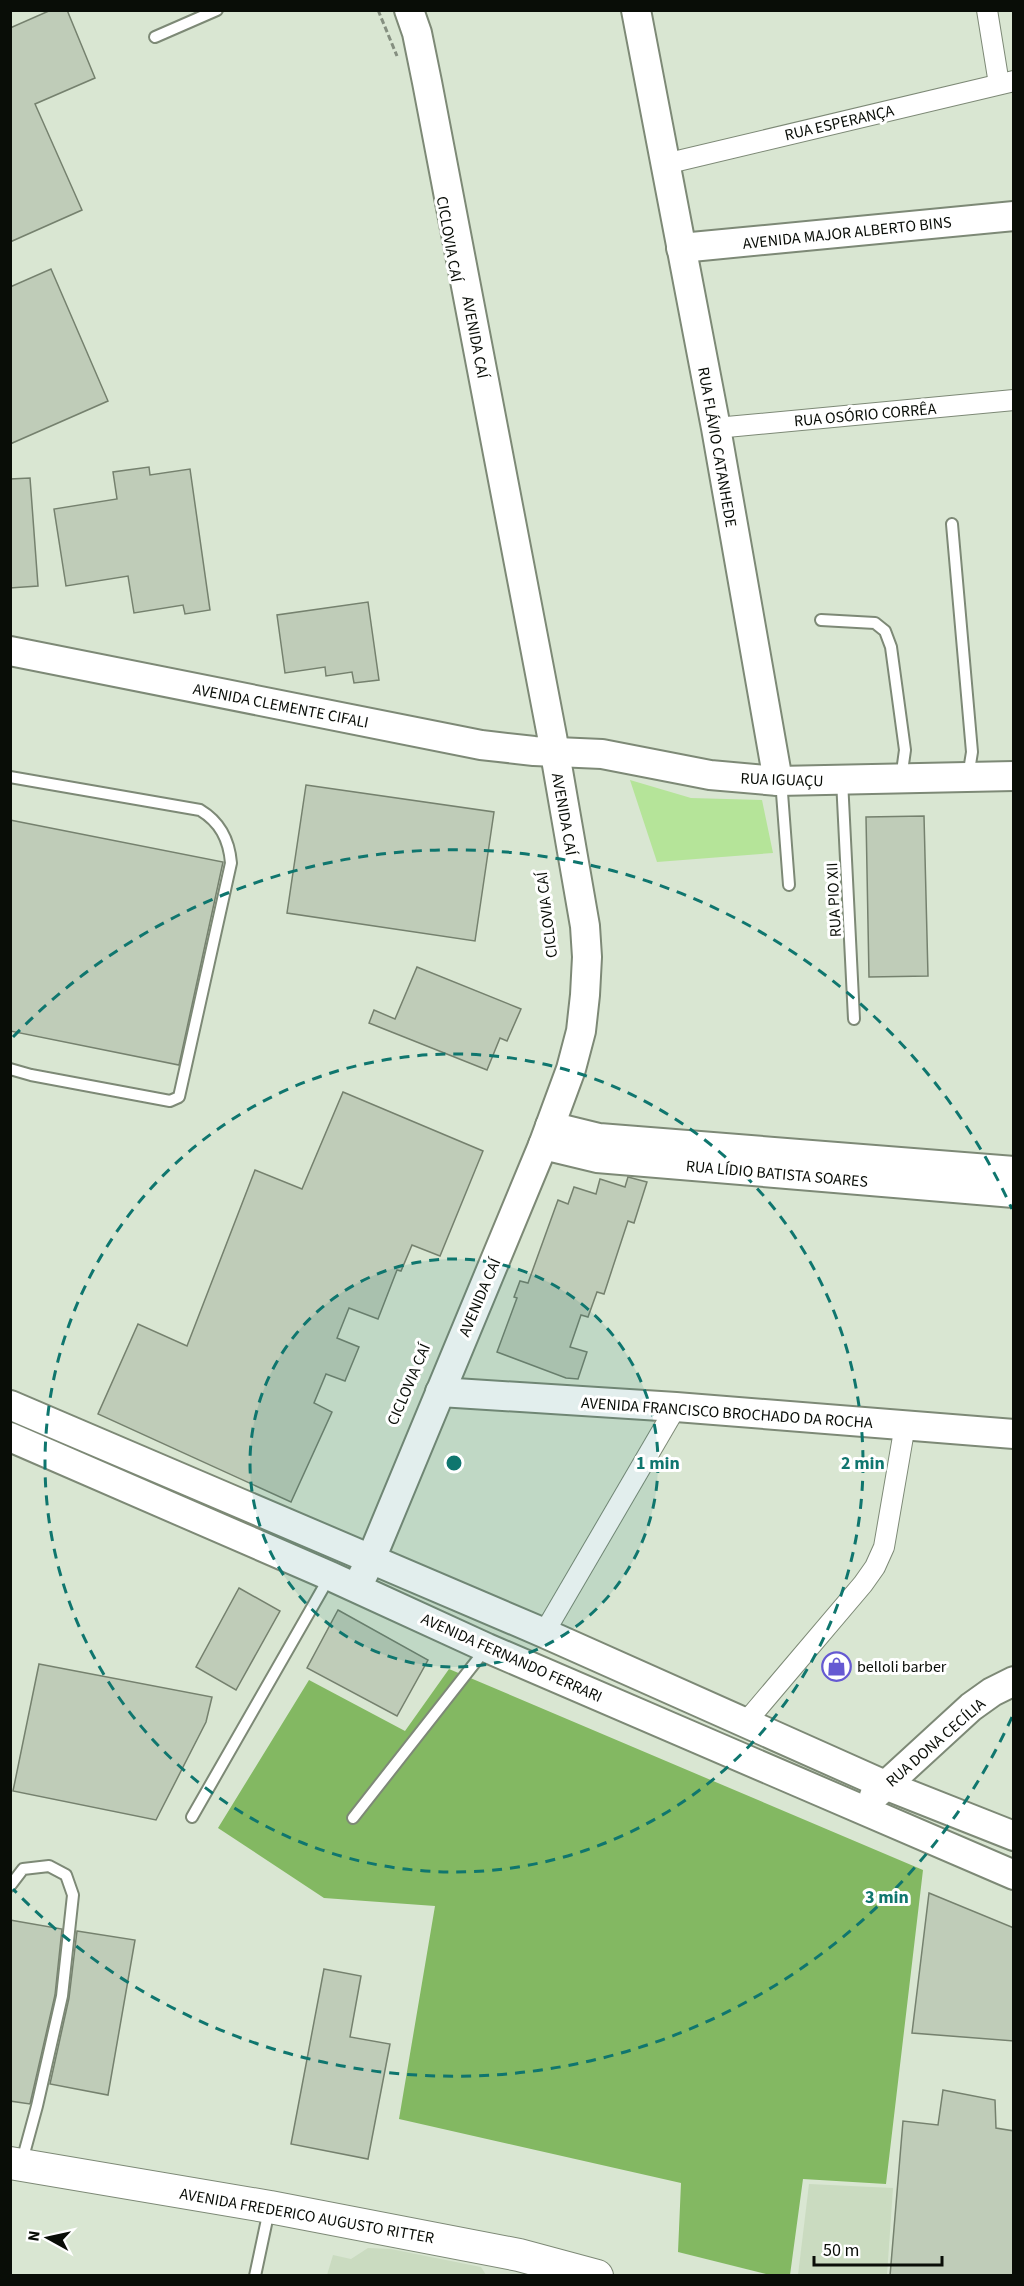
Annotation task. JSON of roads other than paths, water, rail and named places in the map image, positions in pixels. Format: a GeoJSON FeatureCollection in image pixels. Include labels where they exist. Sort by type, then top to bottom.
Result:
{"type":"FeatureCollection","features":[{"type":"Feature","properties":{"kind":"main road","name":"AVENIDA CAÍ"},"geometry":{"type":"LineString","coordinates":[[357,1587],[546,1136],[571,1069],[581,1031],[587,957],[585,926],[552,736],[427,82],[417,33],[409,10]]}},
{"type":"Feature","properties":{"kind":"main road","name":"RUA FLÁVIO CATANHEDE"},"geometry":{"type":"LineString","coordinates":[[636,10],[716,428],[778,781]]}},
{"type":"Feature","properties":{"kind":"main road","name":"AVENIDA MAJOR ALBERTO BINS"},"geometry":{"type":"LineString","coordinates":[[681,248],[1014,216]]}},
{"type":"Feature","properties":{"kind":"main road","name":"AVENIDA CLEMENTE CIFALI"},"geometry":{"type":"LineString","coordinates":[[10,651],[481,745],[553,752]]}},
{"type":"Feature","properties":{"kind":"main road","name":"RUA IGUAÇU"},"geometry":{"type":"LineString","coordinates":[[553,752],[602,754],[710,775],[778,781],[1014,776]]}},
{"type":"Feature","properties":{"kind":"main road","name":"RUA LÍDIO BATISTA SOARES"},"geometry":{"type":"LineString","coordinates":[[546,1136],[597,1158],[680,1155],[964,1178],[1014,1193]]}},
{"type":"Feature","properties":{"kind":"main road","name":"RUA LÍDIO BATISTA SOARES"},"geometry":{"type":"LineString","coordinates":[[964,1178],[1014,1171]]}},
{"type":"Feature","properties":{"kind":"main road","name":"AVENIDA FRANCISCO BROCHADO DA ROCHA"},"geometry":{"type":"LineString","coordinates":[[440,1392],[676,1407],[1014,1434]]}},
{"type":"Feature","properties":{"kind":"main road","name":"AVENIDA FERNANDO FERRARI"},"geometry":{"type":"LineString","coordinates":[[10,1404],[544,1633],[885,1785],[1014,1836]]}},
{"type":"Feature","properties":{"kind":"main road"},"geometry":{"type":"LineString","coordinates":[[62,1460],[72,1432]]}},
{"type":"Feature","properties":{"kind":"main road","name":"AVENIDA FERNANDO FERRARI"},"geometry":{"type":"LineString","coordinates":[[10,1437],[330,1575],[487,1648],[1014,1875]]}},
{"type":"Feature","properties":{"kind":"main road","name":"RUA DONA CECÍLIA"},"geometry":{"type":"LineString","coordinates":[[862,1809],[885,1785],[971,1707],[992,1692],[1014,1681]]}},
{"type":"Feature","properties":{"kind":"main road","name":"AVENIDA FREDERICO AUGUSTO RITTER"},"geometry":{"type":"LineString","coordinates":[[14,2164],[270,2207],[515,2265],[597,2276]]}},
{"type":"Feature","properties":{"kind":"street"},"geometry":{"type":"LineString","coordinates":[[987,10],[1006,83]]}},
{"type":"Feature","properties":{"kind":"street","name":"RUA ESPERANÇA"},"geometry":{"type":"LineString","coordinates":[[665,164],[1006,83]]}},
{"type":"Feature","properties":{"kind":"street","name":"RUA OSÓRIO CORRÊA"},"geometry":{"type":"LineString","coordinates":[[716,428],[1014,400]]}},
{"type":"Feature","properties":{"kind":"street"},"geometry":{"type":"LineString","coordinates":[[544,1633],[676,1407]]}},
{"type":"Feature","properties":{"kind":"street"},"geometry":{"type":"LineString","coordinates":[[746,1722],[875,1567],[884,1547],[905,1425]]}},
{"type":"Feature","properties":{"kind":"lane"},"geometry":{"type":"LineString","coordinates":[[155,37],[217,10]]}},
{"type":"Feature","properties":{"kind":"lane"},"geometry":{"type":"LineString","coordinates":[[952,524],[972,752],[968,777]]}},
{"type":"Feature","properties":{"kind":"lane"},"geometry":{"type":"LineString","coordinates":[[821,620],[875,623],[885,631],[891,647],[905,750],[901,779]]}},
{"type":"Feature","properties":{"kind":"lane"},"geometry":{"type":"LineString","coordinates":[[10,777],[200,810],[211,816],[223,831],[230,847],[231,863],[179,1097],[170,1101],[10,1069]]}},
{"type":"Feature","properties":{"kind":"lane","name":"RUA PIO XII"},"geometry":{"type":"LineString","coordinates":[[842,780],[854,1019]]}},
{"type":"Feature","properties":{"kind":"lane","name":"RUA FLÁVIO CATANHEDE"},"geometry":{"type":"LineString","coordinates":[[778,781],[782,793],[789,885]]}},
{"type":"Feature","properties":{"kind":"lane"},"geometry":{"type":"LineString","coordinates":[[192,1817],[330,1575]]}},
{"type":"Feature","properties":{"kind":"lane"},"geometry":{"type":"LineString","coordinates":[[352,1818],[487,1648]]}},
{"type":"Feature","properties":{"kind":"lane"},"geometry":{"type":"LineString","coordinates":[[10,1886],[23,1869],[49,1866],[66,1875],[73,1894],[62,1996],[37,2106],[14,2164]]}},
{"type":"Feature","properties":{"kind":"lane"},"geometry":{"type":"LineString","coordinates":[[255,2276],[270,2207]]}},
{"type":"Feature","properties":{"kind":"place","name":"belloli barber"},"geometry":{"type":"Point","coordinates":[836,1666]}}]}
